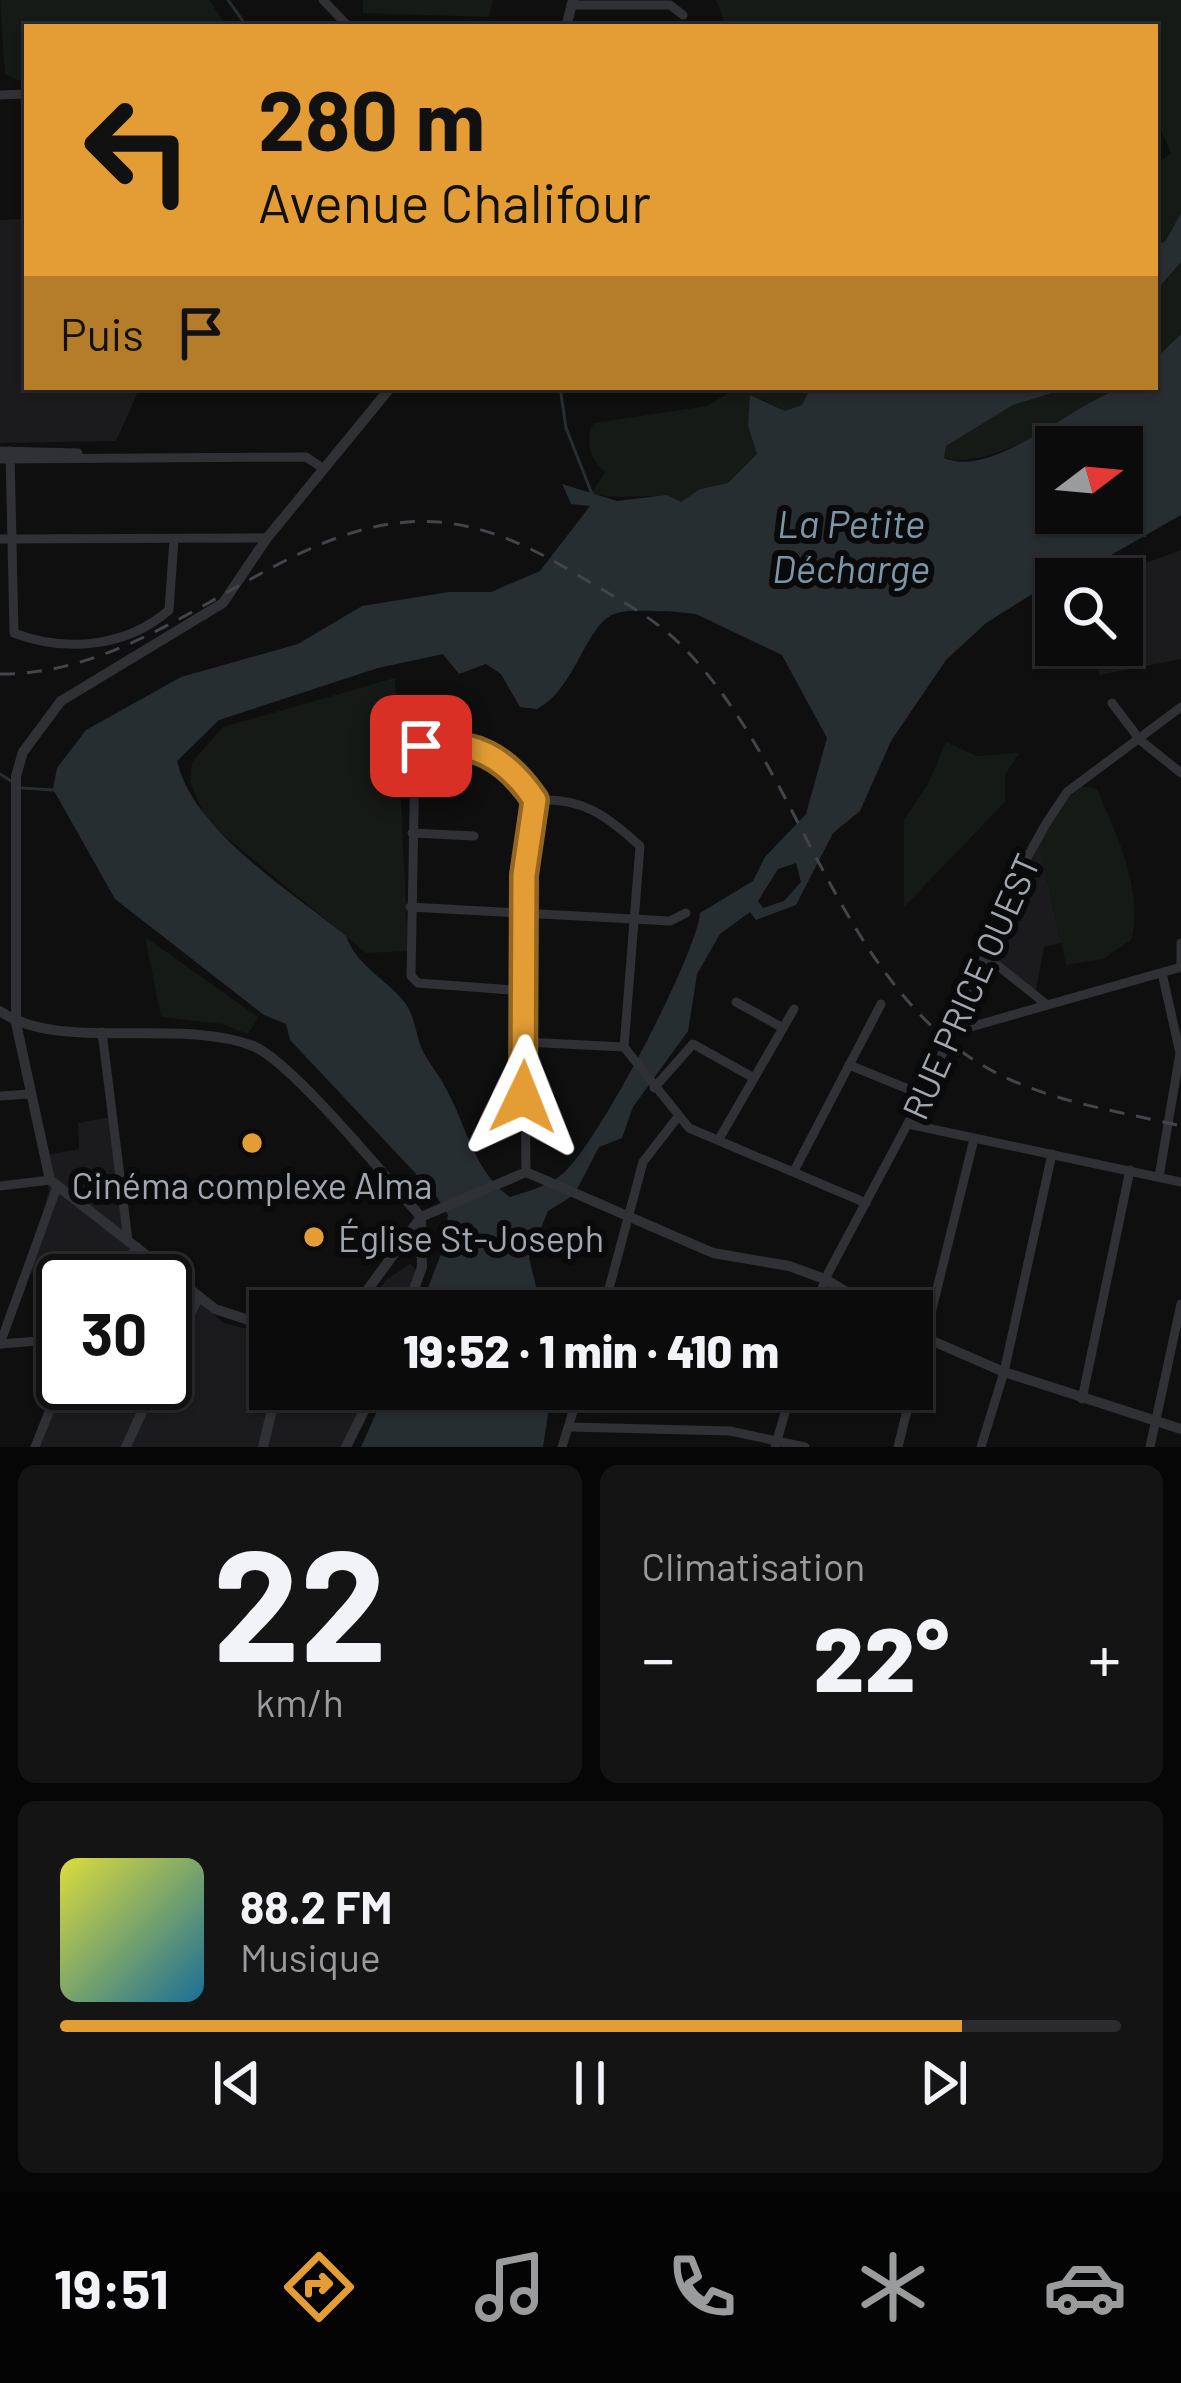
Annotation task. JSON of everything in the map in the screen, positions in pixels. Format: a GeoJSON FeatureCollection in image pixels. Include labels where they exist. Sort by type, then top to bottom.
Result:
{"type":"FeatureCollection","features":[{"type":"Feature","properties":{"kind":"street"},"geometry":{"type":"LineString","coordinates":[[323,0],[346,24]]}},
{"type":"Feature","properties":{"kind":"street"},"geometry":{"type":"LineString","coordinates":[[572,2],[670,5],[682,15]]}},
{"type":"Feature","properties":{"kind":"street"},"geometry":{"type":"LineString","coordinates":[[36,1341],[0,1344],[54,1184],[16,1023],[16,776],[22,752],[61,701],[212,612],[266,538],[389,390]]}},
{"type":"Feature","properties":{"kind":"street"},"geometry":{"type":"LineString","coordinates":[[174,539],[169,610],[157,621],[100,644],[14,633],[5,539],[5,455],[306,457],[324,469]]}},
{"type":"Feature","properties":{"kind":"street"},"geometry":{"type":"LineString","coordinates":[[5,539],[266,538]]}},
{"type":"Feature","properties":{"kind":"street"},"geometry":{"type":"LineString","coordinates":[[1112,703],[1141,740],[1181,773]]}},
{"type":"Feature","properties":{"kind":"street","name":"RUE PRICE OUEST"},"geometry":{"type":"LineString","coordinates":[[822,1290],[953,1032],[1006,895],[1067,792],[1181,707]]}},
{"type":"Feature","properties":{"kind":"street"},"geometry":{"type":"LineString","coordinates":[[525,991],[418,983],[411,976],[415,757],[421,746],[448,742],[495,756],[535,800],[523,915],[530,1174]]}},
{"type":"Feature","properties":{"kind":"street"},"geometry":{"type":"LineString","coordinates":[[535,800],[568,798],[604,813],[640,846],[627,1051],[677,1118],[866,1203]]}},
{"type":"Feature","properties":{"kind":"street"},"geometry":{"type":"LineString","coordinates":[[412,832],[474,836]]}},
{"type":"Feature","properties":{"kind":"street"},"geometry":{"type":"LineString","coordinates":[[410,908],[670,921],[686,913]]}},
{"type":"Feature","properties":{"kind":"street"},"geometry":{"type":"LineString","coordinates":[[953,1032],[1162,973],[1181,965],[1181,943]]}},
{"type":"Feature","properties":{"kind":"street"},"geometry":{"type":"LineString","coordinates":[[986,956],[1046,1005]]}},
{"type":"Feature","properties":{"kind":"street"},"geometry":{"type":"LineString","coordinates":[[1159,1177],[1176,1103],[1180,1053],[1162,973]]}},
{"type":"Feature","properties":{"kind":"street"},"geometry":{"type":"LineString","coordinates":[[736,1002],[783,1028]]}},
{"type":"Feature","properties":{"kind":"street"},"geometry":{"type":"LineString","coordinates":[[794,1171],[880,1004]]}},
{"type":"Feature","properties":{"kind":"street"},"geometry":{"type":"LineString","coordinates":[[719,1139],[794,1009]]}},
{"type":"Feature","properties":{"kind":"street"},"geometry":{"type":"LineString","coordinates":[[0,1011],[16,1023],[219,1034],[260,1048],[426,1215],[422,1267],[414,1290]]}},
{"type":"Feature","properties":{"kind":"street"},"geometry":{"type":"LineString","coordinates":[[102,1030],[132,1244],[126,1254]]}},
{"type":"Feature","properties":{"kind":"street"},"geometry":{"type":"LineString","coordinates":[[525,1042],[627,1051]]}},
{"type":"Feature","properties":{"kind":"street"},"geometry":{"type":"LineString","coordinates":[[654,1088],[693,1044],[754,1078]]}},
{"type":"Feature","properties":{"kind":"street"},"geometry":{"type":"LineString","coordinates":[[849,1065],[923,1096]]}},
{"type":"Feature","properties":{"kind":"street"},"geometry":{"type":"LineString","coordinates":[[0,1096],[30,1094]]}},
{"type":"Feature","properties":{"kind":"street"},"geometry":{"type":"LineString","coordinates":[[608,1290],[643,1162],[677,1118]]}},
{"type":"Feature","properties":{"kind":"street"},"geometry":{"type":"LineString","coordinates":[[908,1124],[1181,1182]]}},
{"type":"Feature","properties":{"kind":"street"},"geometry":{"type":"LineString","coordinates":[[933,1317],[974,1139]]}},
{"type":"Feature","properties":{"kind":"street"},"geometry":{"type":"LineString","coordinates":[[981,1447],[1004,1372],[1052,1154]]}},
{"type":"Feature","properties":{"kind":"street"},"geometry":{"type":"LineString","coordinates":[[1082,1399],[1130,1170]]}},
{"type":"Feature","properties":{"kind":"street"},"geometry":{"type":"LineString","coordinates":[[369,1290],[426,1215],[497,1180],[530,1174],[713,1253],[790,1266],[843,1290]]}},
{"type":"Feature","properties":{"kind":"street"},"geometry":{"type":"LineString","coordinates":[[0,1186],[54,1184],[199,1297],[249,1321]]}},
{"type":"Feature","properties":{"kind":"street"},"geometry":{"type":"LineString","coordinates":[[394,1258],[413,1257],[422,1267]]}},
{"type":"Feature","properties":{"kind":"street"},"geometry":{"type":"LineString","coordinates":[[192,1308],[199,1297]]}},
{"type":"Feature","properties":{"kind":"street"},"geometry":{"type":"LineString","coordinates":[[1150,1447],[1181,1304]]}},
{"type":"Feature","properties":{"kind":"street"},"geometry":{"type":"LineString","coordinates":[[933,1341],[1004,1372],[1181,1429]]}},
{"type":"Feature","properties":{"kind":"street"},"geometry":{"type":"LineString","coordinates":[[35,1447],[50,1410]]}},
{"type":"Feature","properties":{"kind":"street"},"geometry":{"type":"LineString","coordinates":[[126,1447],[143,1410]]}},
{"type":"Feature","properties":{"kind":"street"},"geometry":{"type":"LineString","coordinates":[[263,1447],[272,1410]]}},
{"type":"Feature","properties":{"kind":"street"},"geometry":{"type":"LineString","coordinates":[[346,1447],[364,1410]]}},
{"type":"Feature","properties":{"kind":"street"},"geometry":{"type":"LineString","coordinates":[[562,1447],[573,1410]]}},
{"type":"Feature","properties":{"kind":"street"},"geometry":{"type":"LineString","coordinates":[[776,1443],[786,1410]]}},
{"type":"Feature","properties":{"kind":"street"},"geometry":{"type":"LineString","coordinates":[[898,1447],[909,1410]]}},
{"type":"Feature","properties":{"kind":"street"},"geometry":{"type":"LineString","coordinates":[[568,1426],[730,1431],[805,1447]]}},
{"type":"Feature","properties":{"kind":"shaded area"},"geometry":{"type":"Polygon","coordinates":[[[0,0],[209,0],[225,24],[24,24],[24,83],[5,74],[0,0]]]}},
{"type":"Feature","properties":{"kind":"shaded area"},"geometry":{"type":"Polygon","coordinates":[[[363,0],[493,0],[489,17],[363,13],[363,0]]]}},
{"type":"Feature","properties":{"kind":"shaded area"},"geometry":{"type":"Polygon","coordinates":[[[716,0],[1181,0],[1181,213],[1165,242],[1158,243],[1158,164],[1171,153],[1158,124],[1158,24],[726,24],[716,0]]]}},
{"type":"Feature","properties":{"kind":"shaded area"},"geometry":{"type":"Polygon","coordinates":[[[24,219],[24,390],[139,390],[116,441],[0,443],[0,220],[24,219]]]}},
{"type":"Feature","properties":{"kind":"shaded area"},"geometry":{"type":"Polygon","coordinates":[[[1181,262],[1181,334],[1158,356],[1158,289],[1181,262]]]}},
{"type":"Feature","properties":{"kind":"shaded area"},"geometry":{"type":"Polygon","coordinates":[[[733,390],[810,390],[802,405],[785,411],[762,399],[748,426],[757,454],[728,483],[700,489],[681,502],[592,493],[605,472],[590,449],[594,423],[707,406],[733,390]]]}},
{"type":"Feature","properties":{"kind":"shaded area"},"geometry":{"type":"Polygon","coordinates":[[[1062,390],[1120,390],[1056,426],[1035,426],[1035,436],[983,457],[944,457],[946,446],[1013,405],[1062,390]]]}},
{"type":"Feature","properties":{"kind":"shaded area"},"geometry":{"type":"Polygon","coordinates":[[[1181,550],[1181,659],[1100,675],[1096,666],[1143,666],[1143,564],[1181,550]]]}},
{"type":"Feature","properties":{"kind":"shaded area"},"geometry":{"type":"Polygon","coordinates":[[[395,678],[408,951],[366,953],[207,821],[190,782],[192,762],[223,727],[395,678]]]}},
{"type":"Feature","properties":{"kind":"shaded area"},"geometry":{"type":"Polygon","coordinates":[[[946,742],[977,756],[1019,753],[1005,775],[1005,802],[904,907],[904,820],[928,784],[946,742]]]}},
{"type":"Feature","properties":{"kind":"shaded area"},"geometry":{"type":"Polygon","coordinates":[[[1082,786],[1097,789],[1120,844],[1131,881],[1134,919],[1132,939],[1103,959],[1066,965],[1039,843],[1063,803],[1082,786]]]}},
{"type":"Feature","properties":{"kind":"shaded area"},"geometry":{"type":"Polygon","coordinates":[[[1039,843],[1061,943],[1044,947],[1035,995],[989,955],[1009,896],[1039,843]]]}},
{"type":"Feature","properties":{"kind":"shaded area"},"geometry":{"type":"Polygon","coordinates":[[[145,937],[258,1017],[248,1034],[222,1024],[161,1017],[145,937]]]}},
{"type":"Feature","properties":{"kind":"shaded area"},"geometry":{"type":"Polygon","coordinates":[[[110,1117],[123,1240],[140,1254],[36,1254],[36,1275],[26,1270],[49,1191],[41,1156],[79,1149],[78,1123],[110,1117]]]}},
{"type":"Feature","properties":{"kind":"shaded area"},"geometry":{"type":"Polygon","coordinates":[[[410,1264],[417,1271],[410,1290],[379,1290],[410,1264]]]}},
{"type":"Feature","properties":{"kind":"shaded area"},"geometry":{"type":"Polygon","coordinates":[[[192,1297],[224,1323],[249,1330],[249,1410],[360,1410],[345,1447],[37,1447],[52,1410],[192,1410],[192,1297]]]}},
{"type":"Feature","properties":{"kind":"water"},"geometry":{"type":"Polygon","coordinates":[[[1181,213],[1181,262],[1158,289],[1158,243],[1165,242],[1181,213]]]}},
{"type":"Feature","properties":{"kind":"water","name":"La Petite Décharge"},"geometry":{"type":"Polygon","coordinates":[[[1181,334],[1181,515],[1106,558],[1035,558],[1035,592],[986,623],[946,660],[891,741],[860,811],[833,833],[796,905],[756,920],[750,912],[720,934],[697,974],[688,1031],[633,1107],[622,1138],[599,1147],[574,1195],[548,1211],[529,1258],[537,1290],[427,1290],[443,1249],[448,1215],[435,1194],[290,1040],[286,1024],[264,1015],[115,899],[53,789],[57,768],[86,730],[181,677],[298,644],[362,606],[449,592],[491,592],[540,571],[590,506],[571,504],[562,484],[617,501],[667,495],[681,502],[700,489],[728,483],[757,454],[748,426],[750,395],[785,411],[802,405],[810,390],[1062,390],[1013,405],[946,446],[944,458],[964,462],[987,458],[1035,434],[1035,534],[1143,534],[1143,426],[1050,426],[1118,390],[1158,390],[1158,356],[1181,334]],[[617,613],[597,629],[562,686],[537,709],[520,707],[501,674],[486,664],[459,674],[443,654],[378,668],[219,720],[177,761],[202,812],[223,835],[346,936],[364,964],[405,1003],[421,1047],[479,1160],[510,1197],[561,1175],[577,1158],[664,1007],[700,913],[753,881],[765,857],[806,814],[827,738],[782,655],[696,614],[617,613]],[[796,863],[778,869],[758,901],[763,908],[784,901],[801,882],[796,863]]]}},
{"type":"Feature","properties":{"kind":"water"},"geometry":{"type":"Polygon","coordinates":[[[378,1410],[549,1410],[543,1447],[361,1447],[378,1410]]]}},
{"type":"Feature","properties":{"kind":"waterway"},"geometry":{"type":"LineString","coordinates":[[228,0],[245,24]]}},
{"type":"Feature","properties":{"kind":"waterway"},"geometry":{"type":"LineString","coordinates":[[560,390],[566,428],[592,494]]}},
{"type":"Feature","properties":{"kind":"waterway"},"geometry":{"type":"LineString","coordinates":[[0,774],[14,783]]}},
{"type":"Feature","properties":{"kind":"waterway"},"geometry":{"type":"LineString","coordinates":[[22,788],[54,790]]}},
{"type":"Feature","properties":{"kind":"railway"},"geometry":{"type":"LineString","coordinates":[[0,674],[60,667],[117,649],[277,565],[329,541],[383,525],[439,522],[496,534],[622,601],[685,649],[723,694],[755,744],[874,956],[910,1004],[953,1045],[978,1063],[1033,1089],[1181,1126]]}},
{"type":"Feature","properties":{"kind":"place","name":"Cinéma complexe Alma"},"geometry":{"type":"Point","coordinates":[252,1143]}},
{"type":"Feature","properties":{"kind":"place","name":"Église St-Joseph"},"geometry":{"type":"Point","coordinates":[314,1237]}},
{"type":"Feature","properties":{"kind":"route"},"geometry":{"type":"LineString","coordinates":[[421,746],[448,742],[495,756],[535,800],[524,875],[523,1097]]}}]}
